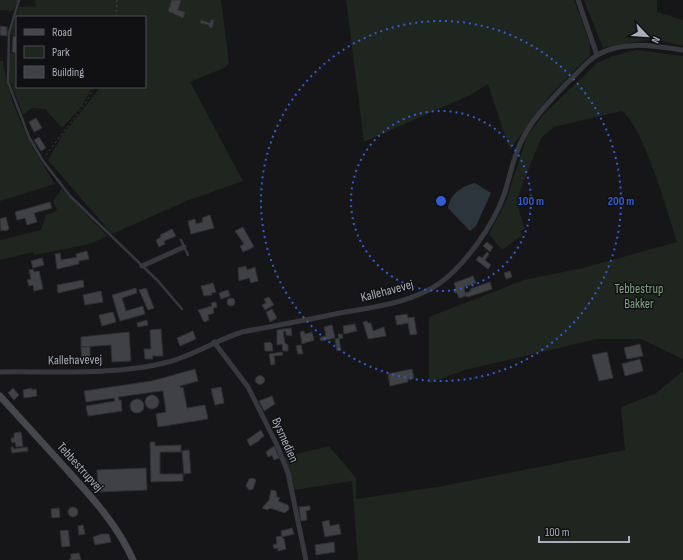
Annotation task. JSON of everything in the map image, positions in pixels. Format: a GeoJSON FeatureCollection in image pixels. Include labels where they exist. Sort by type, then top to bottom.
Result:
{"type":"FeatureCollection","features":[{"type":"Feature","properties":{"kind":"street"},"geometry":{"type":"LineString","coordinates":[[578,0],[597,55]]}},
{"type":"Feature","properties":{"kind":"street","name":"Kallehavevej"},"geometry":{"type":"LineString","coordinates":[[0,372],[124,370],[169,362],[214,342],[242,332],[389,304],[418,295],[440,283],[459,266],[480,240],[504,196],[517,152],[529,127],[562,89],[597,55],[623,46],[634,45],[683,50]]}},
{"type":"Feature","properties":{"kind":"street"},"geometry":{"type":"LineString","coordinates":[[142,266],[184,248]]}},
{"type":"Feature","properties":{"kind":"street","name":"Bysmedien"},"geometry":{"type":"LineString","coordinates":[[214,342],[248,387],[277,445],[288,473],[306,560]]}},
{"type":"Feature","properties":{"kind":"street","name":"Tebbestrupvej"},"geometry":{"type":"LineString","coordinates":[[0,396],[81,485],[109,519],[125,542],[133,560]]}},
{"type":"Feature","properties":{"kind":"lane"},"geometry":{"type":"LineString","coordinates":[[19,0],[8,39],[8,82],[29,137],[44,162],[70,196],[142,266],[182,308]]}},
{"type":"Feature","properties":{"kind":"lane"},"geometry":{"type":"LineString","coordinates":[[181,240],[188,255]]}},
{"type":"Feature","properties":{"kind":"path"},"geometry":{"type":"LineString","coordinates":[[116,16],[118,0]]}},
{"type":"Feature","properties":{"kind":"path"},"geometry":{"type":"LineString","coordinates":[[44,162],[46,154],[85,104],[93,88]]}},
{"type":"Feature","properties":{"kind":"green space"},"geometry":{"type":"Polygon","coordinates":[[[0,0],[18,0],[13,11],[0,10],[0,0]]]}},
{"type":"Feature","properties":{"kind":"green space"},"geometry":{"type":"Polygon","coordinates":[[[35,0],[221,0],[229,63],[226,67],[190,82],[243,181],[189,200],[112,234],[48,160],[62,136],[99,89],[96,88],[146,88],[146,16],[16,16],[19,7],[36,6],[35,0]]]}},
{"type":"Feature","properties":{"kind":"green space"},"geometry":{"type":"Polygon","coordinates":[[[346,0],[574,0],[590,43],[590,55],[549,96],[510,150],[488,84],[470,95],[364,142],[346,0]]]}},
{"type":"Feature","properties":{"kind":"green space"},"geometry":{"type":"Polygon","coordinates":[[[584,0],[657,0],[657,12],[683,20],[683,46],[653,39],[603,48],[584,0]]]}},
{"type":"Feature","properties":{"kind":"green space"},"geometry":{"type":"Polygon","coordinates":[[[16,16],[16,35],[10,35],[16,16]]]}},
{"type":"Feature","properties":{"kind":"green space","name":"Tebbestrup Bakker"},"geometry":{"type":"Polygon","coordinates":[[[636,50],[683,56],[683,359],[641,339],[597,339],[465,370],[429,383],[429,317],[524,280],[583,268],[677,242],[647,152],[630,120],[622,111],[554,127],[541,138],[519,193],[519,211],[525,229],[520,231],[522,235],[502,250],[489,234],[506,201],[527,136],[543,115],[597,63],[613,56],[636,50]]]}},
{"type":"Feature","properties":{"kind":"green space"},"geometry":{"type":"Polygon","coordinates":[[[10,53],[16,54],[16,88],[91,88],[82,106],[62,128],[45,109],[32,108],[23,115],[9,78],[10,53]]]}},
{"type":"Feature","properties":{"kind":"green space"},"geometry":{"type":"Polygon","coordinates":[[[0,61],[3,61],[10,94],[22,125],[55,184],[0,201],[0,61]]]}},
{"type":"Feature","properties":{"kind":"green space"},"geometry":{"type":"Polygon","coordinates":[[[62,189],[107,236],[90,244],[34,255],[33,252],[0,260],[0,240],[41,230],[46,215],[57,211],[53,201],[62,189]]]}},
{"type":"Feature","properties":{"kind":"green space"},"geometry":{"type":"Polygon","coordinates":[[[683,371],[683,560],[358,560],[352,481],[294,490],[285,457],[329,446],[356,478],[356,499],[443,486],[625,450],[621,407],[655,394],[683,371]]]}},
{"type":"Feature","properties":{"kind":"shaded area"},"geometry":{"type":"Polygon","coordinates":[[[475,183],[491,193],[476,226],[470,231],[448,208],[451,199],[457,191],[475,183]]]}},
{"type":"Feature","properties":{"kind":"building"},"geometry":{"type":"Polygon","coordinates":[[[172,0],[181,0],[178,10],[185,12],[183,18],[168,11],[172,0]]]}},
{"type":"Feature","properties":{"kind":"building"},"geometry":{"type":"Polygon","coordinates":[[[201,20],[210,23],[211,20],[214,20],[212,28],[209,27],[209,25],[200,23],[201,20]]]}},
{"type":"Feature","properties":{"kind":"building"},"geometry":{"type":"Polygon","coordinates":[[[0,26],[7,27],[7,36],[0,35],[0,26]]]}},
{"type":"Feature","properties":{"kind":"building"},"geometry":{"type":"Polygon","coordinates":[[[13,36],[16,37],[16,53],[12,52],[13,36]]]}},
{"type":"Feature","properties":{"kind":"building"},"geometry":{"type":"Polygon","coordinates":[[[36,118],[42,128],[34,132],[29,122],[36,118]]]}},
{"type":"Feature","properties":{"kind":"building"},"geometry":{"type":"Polygon","coordinates":[[[39,137],[46,148],[41,151],[34,140],[39,137]]]}},
{"type":"Feature","properties":{"kind":"building"},"geometry":{"type":"Polygon","coordinates":[[[50,202],[52,208],[34,213],[37,222],[27,225],[25,218],[17,220],[15,212],[50,202]]]}},
{"type":"Feature","properties":{"kind":"building"},"geometry":{"type":"Polygon","coordinates":[[[210,215],[214,228],[191,234],[188,221],[195,219],[196,224],[203,222],[202,218],[210,215]]]}},
{"type":"Feature","properties":{"kind":"building"},"geometry":{"type":"Polygon","coordinates":[[[6,217],[9,229],[1,231],[0,219],[6,217]]]}},
{"type":"Feature","properties":{"kind":"building"},"geometry":{"type":"Polygon","coordinates":[[[243,227],[254,247],[243,252],[240,246],[244,244],[235,231],[243,227]]]}},
{"type":"Feature","properties":{"kind":"building"},"geometry":{"type":"Polygon","coordinates":[[[172,229],[176,236],[164,241],[165,244],[159,247],[156,240],[161,237],[160,235],[172,229]]]}},
{"type":"Feature","properties":{"kind":"building"},"geometry":{"type":"Polygon","coordinates":[[[487,242],[493,247],[490,252],[483,246],[487,242]]]}},
{"type":"Feature","properties":{"kind":"building"},"geometry":{"type":"Polygon","coordinates":[[[87,251],[89,259],[79,261],[79,264],[57,269],[55,254],[60,253],[61,260],[77,257],[76,254],[87,251]]]}},
{"type":"Feature","properties":{"kind":"building"},"geometry":{"type":"Polygon","coordinates":[[[487,252],[489,254],[485,260],[491,265],[488,269],[476,260],[479,256],[482,258],[487,252]]]}},
{"type":"Feature","properties":{"kind":"building"},"geometry":{"type":"Polygon","coordinates":[[[42,258],[44,265],[33,268],[31,261],[42,258]]]}},
{"type":"Feature","properties":{"kind":"building"},"geometry":{"type":"Polygon","coordinates":[[[246,266],[247,270],[255,267],[258,281],[251,283],[249,278],[239,281],[238,268],[246,266]]]}},
{"type":"Feature","properties":{"kind":"building"},"geometry":{"type":"Polygon","coordinates":[[[33,269],[34,272],[39,271],[43,289],[34,291],[33,285],[29,286],[27,280],[31,279],[29,270],[33,269]]]}},
{"type":"Feature","properties":{"kind":"building"},"geometry":{"type":"Polygon","coordinates":[[[510,271],[512,277],[506,279],[504,273],[510,271]]]}},
{"type":"Feature","properties":{"kind":"building"},"geometry":{"type":"Polygon","coordinates":[[[473,276],[476,283],[464,287],[466,296],[459,298],[457,293],[453,290],[456,289],[454,283],[473,276]]]}},
{"type":"Feature","properties":{"kind":"building"},"geometry":{"type":"Polygon","coordinates":[[[83,280],[84,287],[58,293],[57,285],[83,280]]]}},
{"type":"Feature","properties":{"kind":"building"},"geometry":{"type":"Polygon","coordinates":[[[490,282],[492,289],[468,297],[466,296],[465,293],[471,291],[470,289],[490,282]]]}},
{"type":"Feature","properties":{"kind":"building"},"geometry":{"type":"Polygon","coordinates":[[[213,283],[216,292],[211,293],[212,295],[204,296],[201,286],[213,283]]]}},
{"type":"Feature","properties":{"kind":"building"},"geometry":{"type":"Polygon","coordinates":[[[136,288],[137,293],[122,298],[126,311],[143,306],[145,314],[120,321],[112,295],[136,288]]]}},
{"type":"Feature","properties":{"kind":"building"},"geometry":{"type":"Polygon","coordinates":[[[146,288],[154,308],[148,310],[139,290],[146,288]]]}},
{"type":"Feature","properties":{"kind":"building"},"geometry":{"type":"Polygon","coordinates":[[[228,290],[230,296],[221,299],[219,293],[228,290]]]}},
{"type":"Feature","properties":{"kind":"building"},"geometry":{"type":"Polygon","coordinates":[[[101,291],[103,302],[85,305],[83,295],[101,291]]]}},
{"type":"Feature","properties":{"kind":"building"},"geometry":{"type":"Polygon","coordinates":[[[269,297],[274,305],[265,310],[262,305],[266,303],[264,299],[269,297]]]}},
{"type":"Feature","properties":{"kind":"building"},"geometry":{"type":"Polygon","coordinates":[[[229,298],[233,298],[235,302],[233,306],[229,306],[227,304],[227,300],[229,298]]]}},
{"type":"Feature","properties":{"kind":"building"},"geometry":{"type":"Polygon","coordinates":[[[216,302],[217,307],[213,308],[214,313],[208,315],[209,320],[204,322],[198,310],[212,306],[211,303],[216,302]]]}},
{"type":"Feature","properties":{"kind":"building"},"geometry":{"type":"Polygon","coordinates":[[[272,309],[277,318],[270,322],[266,312],[272,309]]]}},
{"type":"Feature","properties":{"kind":"building"},"geometry":{"type":"Polygon","coordinates":[[[113,312],[116,322],[102,326],[99,315],[113,312]]]}},
{"type":"Feature","properties":{"kind":"building"},"geometry":{"type":"Polygon","coordinates":[[[407,314],[408,318],[414,317],[417,334],[410,335],[408,323],[397,325],[395,316],[407,314]]]}},
{"type":"Feature","properties":{"kind":"building"},"geometry":{"type":"Polygon","coordinates":[[[147,320],[148,325],[138,327],[137,323],[147,320]]]}},
{"type":"Feature","properties":{"kind":"building"},"geometry":{"type":"Polygon","coordinates":[[[367,321],[368,323],[371,323],[373,331],[384,327],[386,336],[368,339],[363,322],[367,321]]]}},
{"type":"Feature","properties":{"kind":"building"},"geometry":{"type":"Polygon","coordinates":[[[355,324],[357,331],[344,334],[343,326],[355,324]]]}},
{"type":"Feature","properties":{"kind":"building"},"geometry":{"type":"Polygon","coordinates":[[[332,325],[335,338],[322,341],[320,340],[321,337],[326,336],[324,327],[332,325]]]}},
{"type":"Feature","properties":{"kind":"building"},"geometry":{"type":"Polygon","coordinates":[[[291,328],[292,336],[286,335],[286,331],[283,332],[285,343],[288,345],[288,351],[283,351],[282,344],[277,345],[277,330],[291,328]]]}},
{"type":"Feature","properties":{"kind":"building"},"geometry":{"type":"Polygon","coordinates":[[[161,329],[163,356],[152,356],[153,359],[145,359],[144,349],[151,349],[150,330],[161,329]]]}},
{"type":"Feature","properties":{"kind":"building"},"geometry":{"type":"Polygon","coordinates":[[[193,331],[196,339],[180,346],[177,338],[193,331]]]}},
{"type":"Feature","properties":{"kind":"building"},"geometry":{"type":"Polygon","coordinates":[[[304,331],[305,334],[312,332],[314,340],[302,344],[300,332],[304,331]]]}},
{"type":"Feature","properties":{"kind":"building"},"geometry":{"type":"Polygon","coordinates":[[[129,332],[131,361],[112,362],[111,345],[81,347],[81,337],[129,332]]]}},
{"type":"Feature","properties":{"kind":"building"},"geometry":{"type":"Polygon","coordinates":[[[338,334],[342,334],[343,338],[339,339],[341,350],[337,351],[335,339],[339,338],[338,334]]]}},
{"type":"Feature","properties":{"kind":"building"},"geometry":{"type":"Polygon","coordinates":[[[270,342],[272,344],[273,351],[265,351],[264,343],[270,342]]]}},
{"type":"Feature","properties":{"kind":"building"},"geometry":{"type":"Polygon","coordinates":[[[640,344],[643,356],[627,359],[624,348],[640,344]]]}},
{"type":"Feature","properties":{"kind":"building"},"geometry":{"type":"Polygon","coordinates":[[[301,345],[303,354],[298,354],[296,346],[301,345]]]}},
{"type":"Feature","properties":{"kind":"building"},"geometry":{"type":"Polygon","coordinates":[[[81,347],[90,347],[90,360],[82,361],[81,347]]]}},
{"type":"Feature","properties":{"kind":"building"},"geometry":{"type":"Polygon","coordinates":[[[282,352],[283,355],[274,356],[275,364],[271,365],[269,354],[282,352]]]}},
{"type":"Feature","properties":{"kind":"building"},"geometry":{"type":"Polygon","coordinates":[[[607,352],[613,378],[599,381],[592,355],[607,352]]]}},
{"type":"Feature","properties":{"kind":"building"},"geometry":{"type":"Polygon","coordinates":[[[640,359],[643,371],[625,376],[622,364],[640,359]]]}},
{"type":"Feature","properties":{"kind":"building"},"geometry":{"type":"Polygon","coordinates":[[[195,369],[198,381],[180,386],[181,388],[183,387],[187,408],[205,405],[208,419],[158,427],[156,414],[166,412],[163,391],[118,397],[119,400],[121,400],[122,411],[88,416],[86,406],[115,401],[114,398],[86,402],[84,391],[152,381],[195,369]]]}},
{"type":"Feature","properties":{"kind":"building"},"geometry":{"type":"Polygon","coordinates":[[[412,369],[414,378],[408,379],[408,382],[390,386],[388,374],[412,369]]]}},
{"type":"Feature","properties":{"kind":"building"},"geometry":{"type":"Polygon","coordinates":[[[260,375],[265,380],[260,385],[255,380],[260,375]]]}},
{"type":"Feature","properties":{"kind":"building"},"geometry":{"type":"Polygon","coordinates":[[[221,387],[224,403],[215,405],[211,389],[221,387]]]}},
{"type":"Feature","properties":{"kind":"building"},"geometry":{"type":"Polygon","coordinates":[[[13,388],[19,395],[14,400],[8,393],[13,388]]]}},
{"type":"Feature","properties":{"kind":"building"},"geometry":{"type":"Polygon","coordinates":[[[32,388],[32,390],[36,389],[37,396],[24,398],[23,390],[32,388]]]}},
{"type":"Feature","properties":{"kind":"building"},"geometry":{"type":"Polygon","coordinates":[[[149,395],[155,395],[159,399],[159,405],[155,409],[149,409],[145,405],[145,399],[149,395]]]}},
{"type":"Feature","properties":{"kind":"building"},"geometry":{"type":"Polygon","coordinates":[[[272,396],[275,404],[264,411],[259,401],[272,396]]]}},
{"type":"Feature","properties":{"kind":"building"},"geometry":{"type":"Polygon","coordinates":[[[134,399],[140,399],[144,403],[144,409],[140,413],[134,413],[130,409],[130,403],[134,399]]]}},
{"type":"Feature","properties":{"kind":"building"},"geometry":{"type":"Polygon","coordinates":[[[261,430],[264,436],[250,446],[247,440],[261,430]]]}},
{"type":"Feature","properties":{"kind":"building"},"geometry":{"type":"Polygon","coordinates":[[[21,432],[23,446],[16,447],[15,442],[12,443],[11,438],[14,438],[14,433],[21,432]]]}},
{"type":"Feature","properties":{"kind":"building"},"geometry":{"type":"Polygon","coordinates":[[[150,442],[155,442],[155,446],[181,445],[181,452],[160,452],[160,474],[183,474],[183,481],[151,482],[150,442]]]}},
{"type":"Feature","properties":{"kind":"building"},"geometry":{"type":"Polygon","coordinates":[[[274,446],[279,458],[274,460],[272,455],[268,457],[266,452],[274,446]]]}},
{"type":"Feature","properties":{"kind":"building"},"geometry":{"type":"Polygon","coordinates":[[[11,447],[14,449],[27,447],[28,451],[12,453],[11,447]]]}},
{"type":"Feature","properties":{"kind":"building"},"geometry":{"type":"Polygon","coordinates":[[[189,450],[191,473],[184,474],[182,451],[189,450]]]}},
{"type":"Feature","properties":{"kind":"building"},"geometry":{"type":"Polygon","coordinates":[[[146,468],[147,490],[98,492],[97,470],[146,468]]]}},
{"type":"Feature","properties":{"kind":"building"},"geometry":{"type":"Polygon","coordinates":[[[253,478],[256,480],[253,489],[249,490],[246,486],[249,479],[253,478]]]}},
{"type":"Feature","properties":{"kind":"building"},"geometry":{"type":"Polygon","coordinates":[[[271,490],[276,491],[277,497],[280,498],[278,501],[288,505],[289,509],[285,513],[270,508],[268,510],[262,508],[269,500],[271,490]]]}},
{"type":"Feature","properties":{"kind":"building"},"geometry":{"type":"Polygon","coordinates":[[[310,506],[310,510],[306,511],[307,520],[301,521],[299,507],[310,506]]]}},
{"type":"Feature","properties":{"kind":"building"},"geometry":{"type":"Polygon","coordinates":[[[73,507],[78,512],[73,517],[68,512],[73,507]]]}},
{"type":"Feature","properties":{"kind":"building"},"geometry":{"type":"Polygon","coordinates":[[[59,508],[60,517],[52,518],[51,509],[59,508]]]}},
{"type":"Feature","properties":{"kind":"building"},"geometry":{"type":"Polygon","coordinates":[[[329,520],[330,526],[339,524],[341,534],[325,537],[322,522],[329,520]]]}},
{"type":"Feature","properties":{"kind":"building"},"geometry":{"type":"Polygon","coordinates":[[[83,525],[85,534],[79,535],[78,526],[83,525]]]}},
{"type":"Feature","properties":{"kind":"building"},"geometry":{"type":"Polygon","coordinates":[[[292,528],[294,534],[282,537],[281,531],[292,528]]]}},
{"type":"Feature","properties":{"kind":"building"},"geometry":{"type":"Polygon","coordinates":[[[68,530],[70,546],[62,547],[60,531],[68,530]]]}},
{"type":"Feature","properties":{"kind":"building"},"geometry":{"type":"Polygon","coordinates":[[[101,534],[109,534],[111,542],[95,545],[93,537],[101,534]]]}},
{"type":"Feature","properties":{"kind":"building"},"geometry":{"type":"Polygon","coordinates":[[[281,536],[284,539],[286,549],[278,551],[278,548],[274,549],[273,545],[277,544],[276,537],[281,536]]]}},
{"type":"Feature","properties":{"kind":"building"},"geometry":{"type":"Polygon","coordinates":[[[334,542],[335,552],[316,555],[315,545],[334,542]]]}},
{"type":"Feature","properties":{"kind":"building"},"geometry":{"type":"Polygon","coordinates":[[[79,553],[81,560],[69,560],[71,559],[71,554],[79,553]]]}}]}
